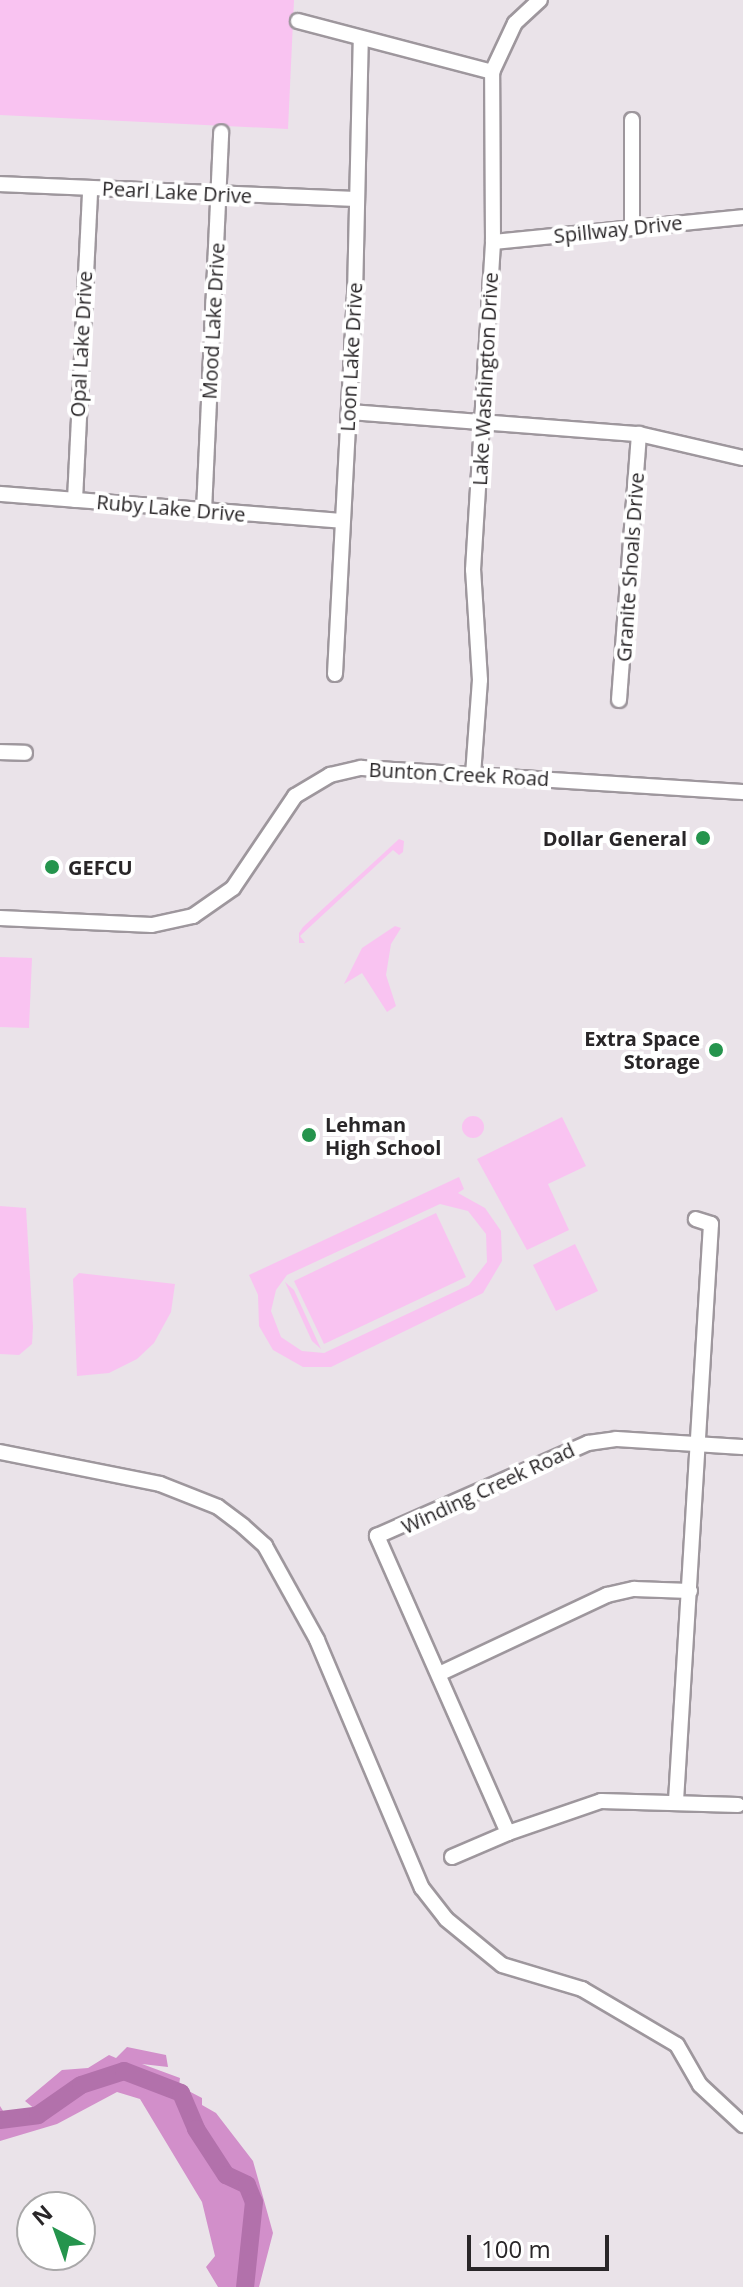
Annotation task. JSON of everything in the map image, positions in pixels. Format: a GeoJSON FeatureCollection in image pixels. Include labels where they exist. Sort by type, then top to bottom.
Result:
{"type":"FeatureCollection","features":[{"type":"Feature","properties":{"kind":"street","name":"Lake Washington Drive"},"geometry":{"type":"LineString","coordinates":[[473,775],[480,680],[473,570],[493,242],[492,72],[515,23],[540,0]]}},
{"type":"Feature","properties":{"kind":"street"},"geometry":{"type":"LineString","coordinates":[[298,21],[492,72]]}},
{"type":"Feature","properties":{"kind":"street","name":"Loon Lake Drive"},"geometry":{"type":"LineString","coordinates":[[335,674],[341,521],[350,412],[361,39]]}},
{"type":"Feature","properties":{"kind":"street"},"geometry":{"type":"LineString","coordinates":[[632,120],[632,228]]}},
{"type":"Feature","properties":{"kind":"street","name":"Mood Lake Drive"},"geometry":{"type":"LineString","coordinates":[[204,511],[221,132]]}},
{"type":"Feature","properties":{"kind":"street","name":"Pearl Lake Drive"},"geometry":{"type":"LineString","coordinates":[[0,184],[355,199]]}},
{"type":"Feature","properties":{"kind":"street","name":"Opal Lake Drive"},"geometry":{"type":"LineString","coordinates":[[75,500],[90,188]]}},
{"type":"Feature","properties":{"kind":"street","name":"Spillway Drive"},"geometry":{"type":"LineString","coordinates":[[493,242],[743,217]]}},
{"type":"Feature","properties":{"kind":"street"},"geometry":{"type":"LineString","coordinates":[[350,412],[639,434],[743,458]]}},
{"type":"Feature","properties":{"kind":"street","name":"Granite Shoals Drive"},"geometry":{"type":"LineString","coordinates":[[619,700],[639,434]]}},
{"type":"Feature","properties":{"kind":"street","name":"Ruby Lake Drive"},"geometry":{"type":"LineString","coordinates":[[0,494],[341,521]]}},
{"type":"Feature","properties":{"kind":"street"},"geometry":{"type":"LineString","coordinates":[[0,752],[25,753]]}},
{"type":"Feature","properties":{"kind":"street","name":"Bunton Creek Road"},"geometry":{"type":"LineString","coordinates":[[0,918],[152,925],[193,916],[233,888],[275,820],[295,796],[330,775],[361,768],[743,792]]}},
{"type":"Feature","properties":{"kind":"street"},"geometry":{"type":"LineString","coordinates":[[676,1801],[711,1224],[696,1219]]}},
{"type":"Feature","properties":{"kind":"street","name":"Winding Creek Road"},"geometry":{"type":"LineString","coordinates":[[439,1674],[377,1536],[588,1443],[616,1439],[743,1447]]}},
{"type":"Feature","properties":{"kind":"street"},"geometry":{"type":"LineString","coordinates":[[0,1452],[160,1484],[218,1507],[243,1526],[265,1546],[317,1640],[422,1888],[446,1919],[502,1965],[571,1983],[677,2045],[700,2085],[743,2125]]}},
{"type":"Feature","properties":{"kind":"street"},"geometry":{"type":"LineString","coordinates":[[508,1833],[439,1674],[607,1595],[634,1589],[690,1591]]}},
{"type":"Feature","properties":{"kind":"street"},"geometry":{"type":"LineString","coordinates":[[452,1857],[508,1833],[601,1801],[738,1805]]}},
{"type":"Feature","properties":{"kind":"shaded area"},"geometry":{"type":"Polygon","coordinates":[[[0,0],[294,0],[288,129],[0,115],[0,0]]]}},
{"type":"Feature","properties":{"kind":"shaded area"},"geometry":{"type":"Polygon","coordinates":[[[399,839],[404,841],[403,852],[399,855],[393,850],[300,936],[305,943],[299,943],[299,933],[303,927],[399,839]]]}},
{"type":"Feature","properties":{"kind":"shaded area"},"geometry":{"type":"Polygon","coordinates":[[[395,926],[401,928],[391,944],[386,975],[396,1006],[387,1012],[362,973],[344,984],[362,948],[395,926]]]}},
{"type":"Feature","properties":{"kind":"shaded area"},"geometry":{"type":"Polygon","coordinates":[[[0,957],[32,958],[29,1028],[0,1027],[0,957]]]}},
{"type":"Feature","properties":{"kind":"shaded area"},"geometry":{"type":"Polygon","coordinates":[[[473,1116],[481,1119],[484,1127],[481,1135],[473,1138],[465,1135],[462,1127],[465,1119],[473,1116]]]}},
{"type":"Feature","properties":{"kind":"shaded area"},"geometry":{"type":"Polygon","coordinates":[[[562,1117],[586,1166],[548,1184],[569,1230],[527,1250],[477,1159],[562,1117]]]}},
{"type":"Feature","properties":{"kind":"shaded area"},"geometry":{"type":"Polygon","coordinates":[[[459,1177],[464,1189],[458,1193],[485,1208],[501,1231],[502,1261],[483,1293],[331,1367],[303,1367],[273,1350],[259,1326],[258,1295],[249,1275],[459,1177]],[[440,1204],[287,1275],[276,1290],[271,1311],[281,1337],[302,1351],[324,1353],[469,1285],[487,1262],[486,1234],[468,1211],[440,1204]]]}},
{"type":"Feature","properties":{"kind":"shaded area"},"geometry":{"type":"Polygon","coordinates":[[[0,1206],[26,1208],[33,1327],[32,1344],[19,1355],[0,1354],[0,1206]]]}},
{"type":"Feature","properties":{"kind":"shaded area"},"geometry":{"type":"Polygon","coordinates":[[[436,1213],[466,1277],[324,1344],[294,1281],[436,1213]]]}},
{"type":"Feature","properties":{"kind":"shaded area"},"geometry":{"type":"Polygon","coordinates":[[[575,1244],[598,1291],[556,1311],[533,1265],[575,1244]]]}},
{"type":"Feature","properties":{"kind":"shaded area"},"geometry":{"type":"Polygon","coordinates":[[[79,1273],[175,1284],[171,1312],[154,1343],[137,1359],[109,1373],[77,1376],[73,1279],[79,1273]]]}},
{"type":"Feature","properties":{"kind":"shaded area"},"geometry":{"type":"Polygon","coordinates":[[[285,1282],[294,1290],[321,1349],[312,1341],[285,1282]]]}},
{"type":"Feature","properties":{"kind":"shaded area"},"geometry":{"type":"Polygon","coordinates":[[[127,2047],[166,2055],[168,2067],[142,2064],[180,2078],[179,2086],[202,2098],[202,2105],[216,2113],[253,2161],[273,2233],[259,2287],[218,2287],[206,2267],[215,2256],[202,2202],[140,2099],[117,2092],[57,2124],[0,2141],[0,2106],[5,2114],[36,2110],[25,2101],[62,2070],[88,2068],[109,2055],[116,2058],[127,2047]]]}},
{"type":"Feature","properties":{"kind":"waterway"},"geometry":{"type":"LineString","coordinates":[[0,2120],[38,2115],[81,2085],[124,2071],[181,2093],[196,2129],[226,2175],[247,2185],[254,2202],[245,2287]]}},
{"type":"Feature","properties":{"kind":"place","name":"Dollar General"},"geometry":{"type":"Point","coordinates":[703,838]}},
{"type":"Feature","properties":{"kind":"place","name":"GEFCU"},"geometry":{"type":"Point","coordinates":[52,867]}},
{"type":"Feature","properties":{"kind":"place","name":"Extra Space Storage"},"geometry":{"type":"Point","coordinates":[716,1050]}},
{"type":"Feature","properties":{"kind":"place","name":"Lehman High School"},"geometry":{"type":"Point","coordinates":[309,1135]}}]}
